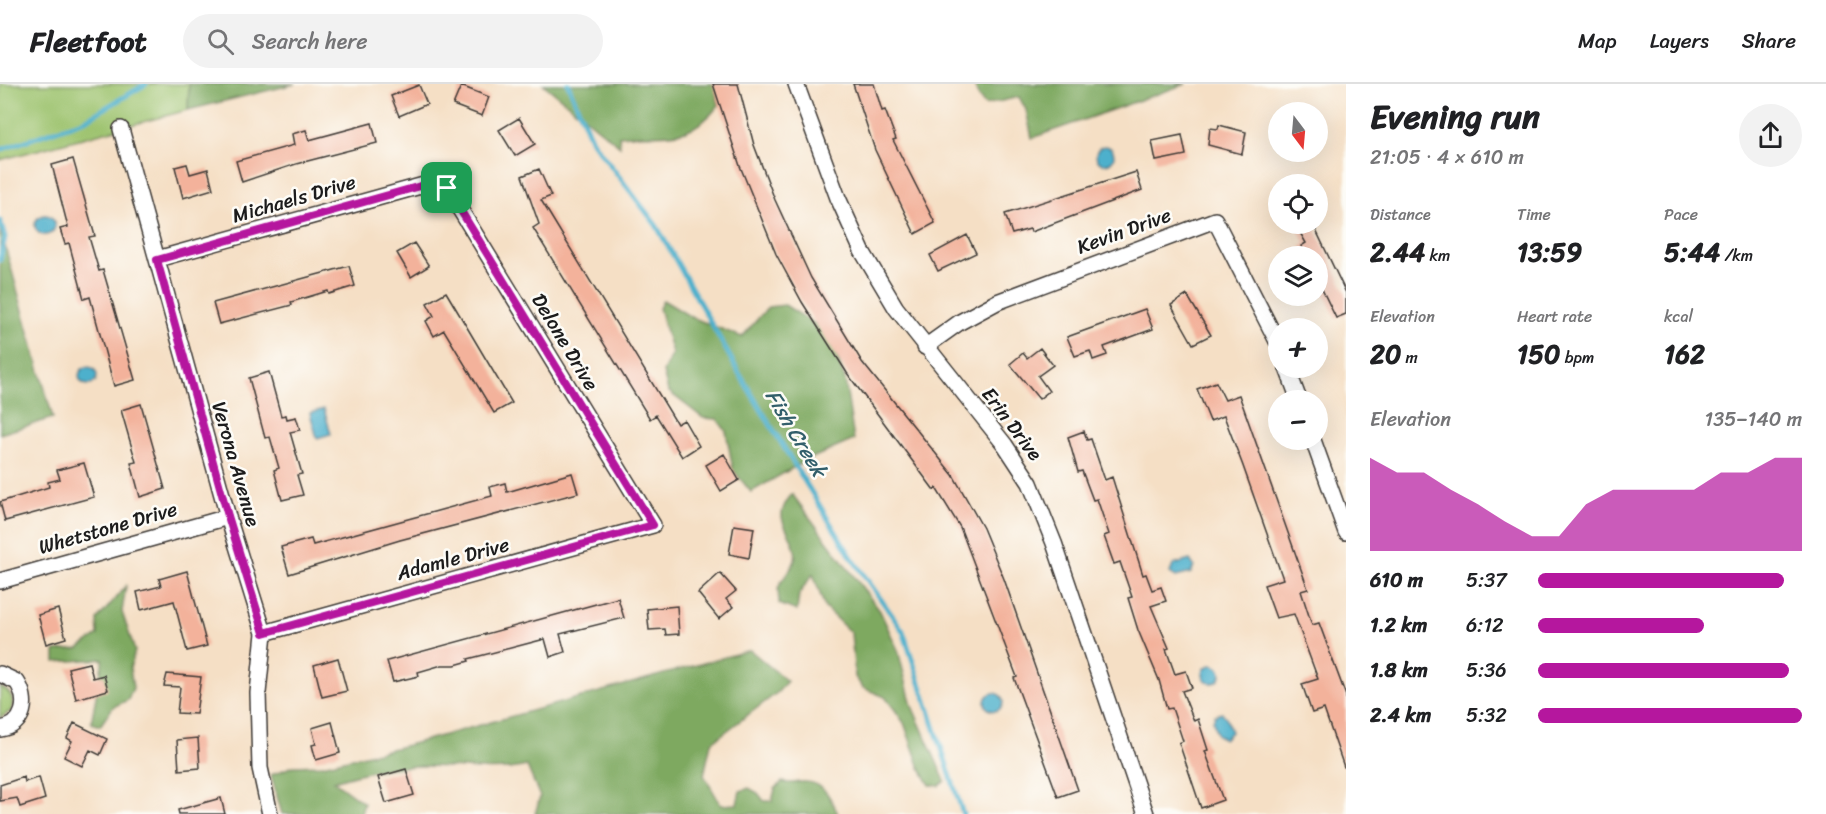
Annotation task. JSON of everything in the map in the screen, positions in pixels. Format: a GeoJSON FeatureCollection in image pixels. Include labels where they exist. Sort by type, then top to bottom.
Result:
{"type":"FeatureCollection","features":[{"type":"Feature","properties":{"kind":"street","name":"Erin Drive"},"geometry":{"type":"LineString","coordinates":[[796,84],[838,198],[861,250],[896,308],[1005,445],[1030,483],[1054,543],[1146,814]]}},
{"type":"Feature","properties":{"kind":"street","name":"Verona Avenue"},"geometry":{"type":"LineString","coordinates":[[121,129],[228,516],[264,633],[258,693],[260,768],[270,814]]}},
{"type":"Feature","properties":{"kind":"street","name":"Michaels Drive"},"geometry":{"type":"LineString","coordinates":[[157,260],[442,180]]}},
{"type":"Feature","properties":{"kind":"street","name":"Delone Drive"},"geometry":{"type":"LineString","coordinates":[[442,180],[653,525]]}},
{"type":"Feature","properties":{"kind":"street","name":"Kevin Drive"},"geometry":{"type":"LineString","coordinates":[[925,347],[960,322],[997,302],[1215,220],[1268,323]]}},
{"type":"Feature","properties":{"kind":"street"},"geometry":{"type":"LineString","coordinates":[[1317,450],[1346,532]]}},
{"type":"Feature","properties":{"kind":"street","name":"Whetstone Drive"},"geometry":{"type":"LineString","coordinates":[[0,581],[228,516]]}},
{"type":"Feature","properties":{"kind":"street","name":"Adamle Drive"},"geometry":{"type":"LineString","coordinates":[[264,633],[653,525]]}},
{"type":"Feature","properties":{"kind":"street"},"geometry":{"type":"LineString","coordinates":[[0,674],[17,682],[25,699],[20,717],[14,724],[0,729]]}},
{"type":"Feature","properties":{"kind":"green space"},"geometry":{"type":"Polygon","coordinates":[[[0,84],[189,84],[188,110],[0,160],[0,84]]]}},
{"type":"Feature","properties":{"kind":"green space"},"geometry":{"type":"Polygon","coordinates":[[[189,84],[295,84],[188,110],[189,84]]]}},
{"type":"Feature","properties":{"kind":"green space"},"geometry":{"type":"Polygon","coordinates":[[[543,84],[714,84],[719,105],[708,118],[685,131],[661,135],[619,136],[620,146],[543,84]]]}},
{"type":"Feature","properties":{"kind":"green space"},"geometry":{"type":"Polygon","coordinates":[[[974,84],[1186,84],[1032,138],[1026,110],[1019,97],[985,105],[978,96],[974,84]]]}},
{"type":"Feature","properties":{"kind":"green space"},"geometry":{"type":"Polygon","coordinates":[[[0,228],[53,418],[0,434],[0,228]]]}},
{"type":"Feature","properties":{"kind":"green space"},"geometry":{"type":"Polygon","coordinates":[[[663,300],[691,317],[742,337],[768,307],[785,305],[829,333],[845,380],[854,440],[805,461],[751,492],[733,470],[726,431],[717,419],[703,418],[668,391],[663,372],[672,353],[659,308],[663,300]]]}},
{"type":"Feature","properties":{"kind":"green space"},"geometry":{"type":"Polygon","coordinates":[[[792,494],[880,611],[898,650],[912,706],[945,781],[939,786],[930,785],[920,768],[904,723],[885,697],[863,688],[855,677],[851,633],[825,608],[813,574],[799,594],[797,611],[779,604],[778,589],[796,556],[793,542],[782,517],[782,511],[792,494]]]}},
{"type":"Feature","properties":{"kind":"green space"},"geometry":{"type":"Polygon","coordinates":[[[126,586],[122,612],[135,651],[130,668],[133,688],[128,700],[113,707],[100,726],[91,723],[103,659],[55,662],[55,651],[78,649],[98,635],[97,620],[126,586]]]}},
{"type":"Feature","properties":{"kind":"green space"},"geometry":{"type":"Polygon","coordinates":[[[750,650],[787,681],[778,692],[711,743],[704,775],[721,805],[737,804],[740,791],[749,788],[758,793],[764,801],[772,801],[775,789],[782,782],[806,782],[823,789],[838,814],[535,814],[540,797],[527,766],[489,770],[425,766],[379,770],[334,781],[364,803],[361,814],[282,814],[271,775],[293,766],[322,765],[408,745],[750,650]]]}},
{"type":"Feature","properties":{"kind":"green space"},"geometry":{"type":"Polygon","coordinates":[[[0,687],[9,693],[13,703],[11,711],[0,718],[0,687]]]}},
{"type":"Feature","properties":{"kind":"water"},"geometry":{"type":"Polygon","coordinates":[[[1105,146],[1111,149],[1114,155],[1111,161],[1105,164],[1099,161],[1096,155],[1099,149],[1105,146]]]}},
{"type":"Feature","properties":{"kind":"water"},"geometry":{"type":"Polygon","coordinates":[[[45,215],[52,218],[55,225],[52,232],[45,235],[38,232],[35,225],[38,218],[45,215]]]}},
{"type":"Feature","properties":{"kind":"water"},"geometry":{"type":"Polygon","coordinates":[[[88,367],[94,370],[97,376],[94,382],[88,385],[82,382],[79,376],[82,370],[88,367]]]}},
{"type":"Feature","properties":{"kind":"water"},"geometry":{"type":"Polygon","coordinates":[[[324,409],[331,434],[317,438],[310,413],[324,409]]]}},
{"type":"Feature","properties":{"kind":"water"},"geometry":{"type":"Polygon","coordinates":[[[1190,560],[1194,566],[1191,573],[1176,577],[1170,573],[1173,565],[1190,560]]]}},
{"type":"Feature","properties":{"kind":"water"},"geometry":{"type":"Polygon","coordinates":[[[1208,665],[1216,665],[1221,670],[1219,681],[1208,683],[1203,678],[1203,670],[1208,665]]]}},
{"type":"Feature","properties":{"kind":"water"},"geometry":{"type":"Polygon","coordinates":[[[990,693],[998,693],[1003,698],[1001,709],[990,711],[985,706],[985,698],[990,693]]]}},
{"type":"Feature","properties":{"kind":"water"},"geometry":{"type":"Polygon","coordinates":[[[1222,713],[1226,717],[1231,732],[1224,739],[1217,735],[1213,721],[1215,715],[1222,713]]]}},
{"type":"Feature","properties":{"kind":"building"},"geometry":{"type":"Polygon","coordinates":[[[713,84],[738,84],[754,145],[775,200],[811,278],[862,362],[953,475],[983,528],[1004,579],[1078,790],[1058,797],[1014,678],[1017,677],[960,527],[936,488],[934,490],[847,373],[802,302],[776,254],[740,166],[713,84]]]}},
{"type":"Feature","properties":{"kind":"building"},"geometry":{"type":"Polygon","coordinates":[[[853,84],[874,84],[882,111],[885,110],[896,139],[893,140],[935,223],[915,234],[875,150],[853,84]]]}},
{"type":"Feature","properties":{"kind":"building"},"geometry":{"type":"Polygon","coordinates":[[[419,85],[427,104],[399,116],[391,96],[419,85]]]}},
{"type":"Feature","properties":{"kind":"building"},"geometry":{"type":"Polygon","coordinates":[[[461,86],[489,97],[482,116],[453,105],[461,86]]]}},
{"type":"Feature","properties":{"kind":"building"},"geometry":{"type":"Polygon","coordinates":[[[519,118],[535,144],[515,156],[499,130],[519,118]]]}},
{"type":"Feature","properties":{"kind":"building"},"geometry":{"type":"Polygon","coordinates":[[[372,123],[377,143],[296,164],[242,182],[236,161],[294,145],[292,134],[306,130],[309,140],[372,123]]]}},
{"type":"Feature","properties":{"kind":"building"},"geometry":{"type":"Polygon","coordinates":[[[1219,125],[1246,132],[1242,154],[1208,145],[1210,128],[1218,129],[1219,125]]]}},
{"type":"Feature","properties":{"kind":"building"},"geometry":{"type":"Polygon","coordinates":[[[1182,135],[1186,155],[1156,161],[1152,141],[1182,135]]]}},
{"type":"Feature","properties":{"kind":"building"},"geometry":{"type":"Polygon","coordinates":[[[73,159],[95,236],[89,237],[99,271],[103,270],[135,380],[114,386],[90,297],[84,299],[69,243],[65,244],[60,229],[68,227],[52,165],[73,159]]]}},
{"type":"Feature","properties":{"kind":"building"},"geometry":{"type":"Polygon","coordinates":[[[187,164],[190,174],[208,169],[213,189],[183,198],[175,167],[187,164]]]}},
{"type":"Feature","properties":{"kind":"building"},"geometry":{"type":"Polygon","coordinates":[[[539,169],[551,196],[541,200],[677,424],[684,420],[699,446],[682,457],[656,415],[650,419],[533,228],[539,224],[522,176],[539,169]]]}},
{"type":"Feature","properties":{"kind":"building"},"geometry":{"type":"Polygon","coordinates":[[[1136,172],[1142,190],[1031,232],[1030,229],[1012,234],[1005,214],[1136,172]]]}},
{"type":"Feature","properties":{"kind":"building"},"geometry":{"type":"Polygon","coordinates":[[[1301,234],[1318,234],[1324,246],[1301,246],[1306,243],[1301,234]]]}},
{"type":"Feature","properties":{"kind":"building"},"geometry":{"type":"Polygon","coordinates":[[[967,235],[976,253],[938,271],[930,255],[967,235]]]}},
{"type":"Feature","properties":{"kind":"building"},"geometry":{"type":"Polygon","coordinates":[[[414,243],[429,266],[411,277],[397,253],[414,243]]]}},
{"type":"Feature","properties":{"kind":"building"},"geometry":{"type":"Polygon","coordinates":[[[1328,255],[1346,293],[1346,314],[1336,318],[1328,302],[1328,255]]]}},
{"type":"Feature","properties":{"kind":"building"},"geometry":{"type":"Polygon","coordinates":[[[349,266],[355,286],[329,294],[328,291],[291,302],[292,305],[219,324],[213,303],[349,266]]]}},
{"type":"Feature","properties":{"kind":"building"},"geometry":{"type":"Polygon","coordinates":[[[446,292],[512,403],[494,413],[444,330],[434,336],[426,321],[434,316],[427,303],[446,292]]]}},
{"type":"Feature","properties":{"kind":"building"},"geometry":{"type":"Polygon","coordinates":[[[1187,295],[1211,335],[1193,344],[1171,305],[1187,295]]]}},
{"type":"Feature","properties":{"kind":"building"},"geometry":{"type":"Polygon","coordinates":[[[1145,309],[1153,329],[1104,347],[1107,355],[1093,360],[1090,351],[1075,356],[1067,337],[1145,309]]]}},
{"type":"Feature","properties":{"kind":"building"},"geometry":{"type":"Polygon","coordinates":[[[1040,348],[1053,365],[1038,376],[1049,391],[1039,399],[1010,364],[1023,353],[1027,358],[1040,348]]]}},
{"type":"Feature","properties":{"kind":"building"},"geometry":{"type":"Polygon","coordinates":[[[269,372],[281,416],[286,415],[287,419],[296,417],[300,430],[290,432],[302,474],[297,475],[303,495],[282,500],[274,470],[279,468],[270,437],[265,438],[249,378],[269,372]]]}},
{"type":"Feature","properties":{"kind":"building"},"geometry":{"type":"Polygon","coordinates":[[[1216,382],[1225,400],[1239,395],[1308,589],[1301,591],[1312,625],[1319,623],[1346,696],[1346,767],[1344,767],[1324,709],[1312,713],[1302,684],[1318,679],[1294,614],[1276,618],[1264,585],[1283,579],[1224,416],[1210,421],[1197,389],[1216,382]]]}},
{"type":"Feature","properties":{"kind":"building"},"geometry":{"type":"Polygon","coordinates":[[[141,404],[165,489],[140,497],[131,463],[136,462],[121,410],[141,404]]]}},
{"type":"Feature","properties":{"kind":"building"},"geometry":{"type":"Polygon","coordinates":[[[1084,431],[1087,440],[1091,439],[1105,480],[1112,477],[1143,575],[1146,574],[1152,590],[1161,587],[1166,601],[1151,606],[1169,648],[1166,649],[1175,674],[1186,671],[1192,688],[1182,691],[1194,721],[1198,719],[1208,750],[1205,751],[1223,800],[1201,808],[1179,743],[1183,741],[1172,708],[1167,709],[1159,680],[1138,630],[1128,598],[1132,597],[1120,562],[1114,564],[1104,536],[1109,534],[1097,499],[1093,500],[1082,471],[1078,472],[1068,437],[1084,431]]]}},
{"type":"Feature","properties":{"kind":"building"},"geometry":{"type":"Polygon","coordinates":[[[724,454],[739,480],[721,491],[706,465],[724,454]]]}},
{"type":"Feature","properties":{"kind":"building"},"geometry":{"type":"Polygon","coordinates":[[[84,463],[94,497],[5,521],[0,502],[49,487],[48,482],[60,479],[57,470],[84,463]]]}},
{"type":"Feature","properties":{"kind":"building"},"geometry":{"type":"Polygon","coordinates":[[[572,473],[578,493],[400,540],[289,574],[281,547],[311,539],[313,545],[492,496],[490,487],[505,483],[507,492],[572,473]]]}},
{"type":"Feature","properties":{"kind":"building"},"geometry":{"type":"Polygon","coordinates":[[[734,525],[754,528],[749,558],[729,554],[734,525]]]}},
{"type":"Feature","properties":{"kind":"building"},"geometry":{"type":"Polygon","coordinates":[[[187,571],[207,646],[187,651],[174,601],[141,610],[137,592],[161,586],[159,579],[187,571]]]}},
{"type":"Feature","properties":{"kind":"building"},"geometry":{"type":"Polygon","coordinates":[[[720,573],[736,591],[726,599],[733,607],[719,619],[698,593],[720,573]]]}},
{"type":"Feature","properties":{"kind":"building"},"geometry":{"type":"Polygon","coordinates":[[[618,598],[624,618],[560,634],[565,652],[550,657],[545,639],[468,659],[469,661],[455,665],[442,665],[418,672],[419,676],[393,682],[387,661],[618,598]]]}},
{"type":"Feature","properties":{"kind":"building"},"geometry":{"type":"Polygon","coordinates":[[[677,606],[679,634],[666,635],[665,629],[649,630],[647,609],[677,606]]]}},
{"type":"Feature","properties":{"kind":"building"},"geometry":{"type":"Polygon","coordinates":[[[58,609],[66,638],[46,644],[38,615],[58,609]]]}},
{"type":"Feature","properties":{"kind":"building"},"geometry":{"type":"Polygon","coordinates":[[[338,658],[347,691],[322,697],[314,665],[338,658]]]}},
{"type":"Feature","properties":{"kind":"building"},"geometry":{"type":"Polygon","coordinates":[[[89,663],[93,678],[104,675],[108,690],[76,699],[68,668],[89,663]]]}},
{"type":"Feature","properties":{"kind":"building"},"geometry":{"type":"Polygon","coordinates":[[[167,674],[201,677],[196,714],[177,713],[180,687],[164,686],[167,674]]]}},
{"type":"Feature","properties":{"kind":"building"},"geometry":{"type":"Polygon","coordinates":[[[332,722],[340,753],[316,760],[312,745],[316,744],[312,728],[332,722]]]}},
{"type":"Feature","properties":{"kind":"building"},"geometry":{"type":"Polygon","coordinates":[[[74,723],[107,739],[100,755],[90,750],[82,766],[64,757],[72,741],[67,738],[74,723]]]}},
{"type":"Feature","properties":{"kind":"building"},"geometry":{"type":"Polygon","coordinates":[[[198,738],[200,768],[179,770],[177,740],[198,738]]]}},
{"type":"Feature","properties":{"kind":"building"},"geometry":{"type":"Polygon","coordinates":[[[406,769],[414,795],[386,803],[378,777],[406,769]]]}},
{"type":"Feature","properties":{"kind":"building"},"geometry":{"type":"Polygon","coordinates":[[[24,777],[25,782],[39,777],[45,799],[20,807],[17,798],[0,801],[0,785],[24,777]]]}},
{"type":"Feature","properties":{"kind":"building"},"geometry":{"type":"Polygon","coordinates":[[[221,798],[225,814],[179,814],[178,810],[221,798]]]}},
{"type":"Feature","properties":{"kind":"waterway"},"geometry":{"type":"LineString","coordinates":[[0,150],[85,120],[146,84]]}},
{"type":"Feature","properties":{"kind":"waterway","name":"Fish Creek"},"geometry":{"type":"LineString","coordinates":[[568,84],[592,141],[656,225],[739,373],[794,464],[852,558],[903,631],[963,814]]}},
{"type":"Feature","properties":{"kind":"waterway"},"geometry":{"type":"LineString","coordinates":[[0,221],[5,237],[0,260]]}},
{"type":"Feature","properties":{"kind":"route"},"geometry":{"type":"LineString","coordinates":[[442,180],[447,188],[653,525],[264,633],[228,516],[157,260],[437,181],[442,180]]}}]}
